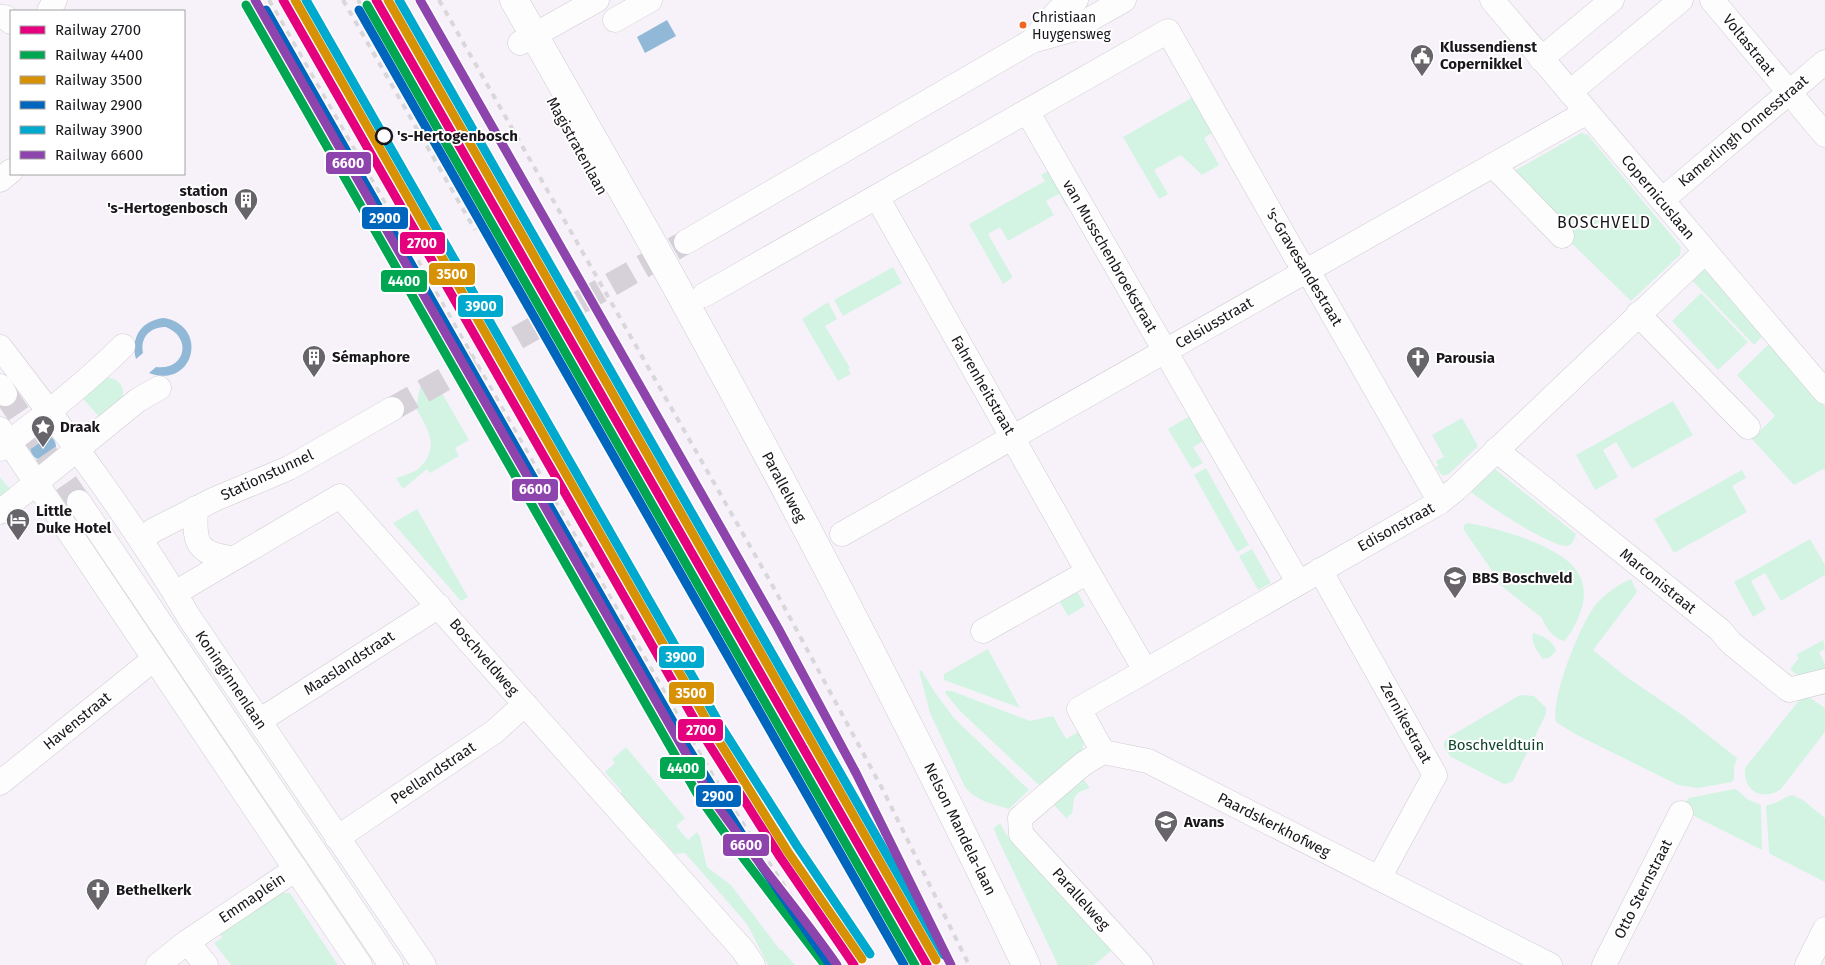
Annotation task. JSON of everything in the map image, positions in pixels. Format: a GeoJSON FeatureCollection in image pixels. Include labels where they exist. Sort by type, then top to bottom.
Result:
{"type":"FeatureCollection","features":[{"type":"Feature","properties":{"kind":"main road","name":"Magistratenlaan"},"geometry":{"type":"LineString","coordinates":[[495,0],[527,40],[666,287]]}},
{"type":"Feature","properties":{"kind":"main road","name":"Magistratenlaan"},"geometry":{"type":"LineString","coordinates":[[514,0],[527,40]]}},
{"type":"Feature","properties":{"kind":"main road","name":"Parallelweg"},"geometry":{"type":"LineString","coordinates":[[666,287],[805,562],[884,697]]}},
{"type":"Feature","properties":{"kind":"main road","name":"Nelson Mandela-laan"},"geometry":{"type":"LineString","coordinates":[[884,697],[1007,965]]}},
{"type":"Feature","properties":{"kind":"main road","name":"Nelson Mandela-laan"},"geometry":{"type":"LineString","coordinates":[[884,697],[965,838],[1026,965]]}},
{"type":"Feature","properties":{"kind":"street"},"geometry":{"type":"LineString","coordinates":[[527,40],[597,0]]}},
{"type":"Feature","properties":{"kind":"street"},"geometry":{"type":"LineString","coordinates":[[609,23],[650,0]]}},
{"type":"Feature","properties":{"kind":"street"},"geometry":{"type":"LineString","coordinates":[[1032,41],[1059,10],[1076,0]]}},
{"type":"Feature","properties":{"kind":"street"},"geometry":{"type":"LineString","coordinates":[[686,242],[1032,41],[1071,30],[1124,0]]}},
{"type":"Feature","properties":{"kind":"street","name":"Copernicuslaan"},"geometry":{"type":"LineString","coordinates":[[1492,0],[1825,392]]}},
{"type":"Feature","properties":{"kind":"street"},"geometry":{"type":"LineString","coordinates":[[1542,59],[1612,0]]}},
{"type":"Feature","properties":{"kind":"street"},"geometry":{"type":"LineString","coordinates":[[1570,92],[1681,0]]}},
{"type":"Feature","properties":{"kind":"street","name":"Voltastraat"},"geometry":{"type":"LineString","coordinates":[[1720,3],[1788,92],[1825,135]]}},
{"type":"Feature","properties":{"kind":"street","name":"'s-Gravesandestraat"},"geometry":{"type":"LineString","coordinates":[[1027,111],[1168,31],[1287,241],[1315,283],[1440,502]]}},
{"type":"Feature","properties":{"kind":"street","name":"Kamerlingh Onnesstraat"},"geometry":{"type":"LineString","coordinates":[[1662,200],[1825,62]]}},
{"type":"Feature","properties":{"kind":"street"},"geometry":{"type":"LineString","coordinates":[[704,295],[1027,111]]}},
{"type":"Feature","properties":{"kind":"street","name":"van Musschenbroekstraat"},"geometry":{"type":"LineString","coordinates":[[1027,111],[1298,582]]}},
{"type":"Feature","properties":{"kind":"street","name":"Celsiusstraat"},"geometry":{"type":"LineString","coordinates":[[842,534],[1587,112]]}},
{"type":"Feature","properties":{"kind":"street"},"geometry":{"type":"LineString","coordinates":[[1493,165],[1562,236]]}},
{"type":"Feature","properties":{"kind":"street"},"geometry":{"type":"LineString","coordinates":[[0,180],[10,172]]}},
{"type":"Feature","properties":{"kind":"street","name":"Fahrenheitstraat"},"geometry":{"type":"LineString","coordinates":[[877,197],[1145,670]]}},
{"type":"Feature","properties":{"kind":"street","name":"Edisonstraat"},"geometry":{"type":"LineString","coordinates":[[1103,752],[1080,709],[1440,502],[1705,252]]}},
{"type":"Feature","properties":{"kind":"street"},"geometry":{"type":"LineString","coordinates":[[1638,314],[1748,427]]}},
{"type":"Feature","properties":{"kind":"street","name":"Koninginnenlaan"},"geometry":{"type":"LineString","coordinates":[[0,346],[78,448],[141,540],[175,593],[188,618],[365,878]]}},
{"type":"Feature","properties":{"kind":"street"},"geometry":{"type":"LineString","coordinates":[[123,346],[103,366],[50,410],[3,440],[37,482],[296,869]]}},
{"type":"Feature","properties":{"kind":"street"},"geometry":{"type":"LineString","coordinates":[[0,512],[138,400],[158,388]]}},
{"type":"Feature","properties":{"kind":"street","name":"Stationstunnel"},"geometry":{"type":"LineString","coordinates":[[141,540],[154,530],[196,508],[289,468],[392,409]]}},
{"type":"Feature","properties":{"kind":"street","name":"Marconistraat"},"geometry":{"type":"LineString","coordinates":[[1496,450],[1720,630],[1731,643],[1789,690],[1825,681]]}},
{"type":"Feature","properties":{"kind":"street","name":"Boschveldweg"},"geometry":{"type":"LineString","coordinates":[[175,593],[340,496],[743,950],[753,965]]}},
{"type":"Feature","properties":{"kind":"street","name":"Koninginnenlaan"},"geometry":{"type":"LineString","coordinates":[[79,502],[358,916]]}},
{"type":"Feature","properties":{"kind":"street"},"geometry":{"type":"LineString","coordinates":[[196,508],[195,533],[197,540],[210,554],[232,558]]}},
{"type":"Feature","properties":{"kind":"street","name":"Zernikestraat"},"geometry":{"type":"LineString","coordinates":[[1320,570],[1434,775],[1379,878]]}},
{"type":"Feature","properties":{"kind":"street"},"geometry":{"type":"LineString","coordinates":[[983,631],[1088,572]]}},
{"type":"Feature","properties":{"kind":"street","name":"Maaslandstraat"},"geometry":{"type":"LineString","coordinates":[[259,721],[439,606]]}},
{"type":"Feature","properties":{"kind":"street","name":"Havenstraat"},"geometry":{"type":"LineString","coordinates":[[0,783],[154,659]]}},
{"type":"Feature","properties":{"kind":"street","name":"Peellandstraat"},"geometry":{"type":"LineString","coordinates":[[337,838],[494,732],[525,704]]}},
{"type":"Feature","properties":{"kind":"street","name":"Paardskerkhofweg"},"geometry":{"type":"LineString","coordinates":[[1103,752],[1148,762],[1550,965]]}},
{"type":"Feature","properties":{"kind":"street","name":"Parallelweg"},"geometry":{"type":"LineString","coordinates":[[1103,752],[1083,764],[1020,818],[1021,834],[1141,965]]}},
{"type":"Feature","properties":{"kind":"street","name":"Otto Sternstraat"},"geometry":{"type":"LineString","coordinates":[[1604,965],[1681,813]]}},
{"type":"Feature","properties":{"kind":"street","name":"Emmaplein"},"geometry":{"type":"LineString","coordinates":[[158,965],[187,942],[296,869],[360,965]]}},
{"type":"Feature","properties":{"kind":"street"},"geometry":{"type":"LineString","coordinates":[[365,878],[358,916],[391,965]]}},
{"type":"Feature","properties":{"kind":"street"},"geometry":{"type":"LineString","coordinates":[[365,878],[424,965]]}},
{"type":"Feature","properties":{"kind":"street"},"geometry":{"type":"LineString","coordinates":[[1807,965],[1825,929]]}},
{"type":"Feature","properties":{"kind":"street"},"geometry":{"type":"LineString","coordinates":[[187,942],[206,965]]}},
{"type":"Feature","properties":{"kind":"green space"},"geometry":{"type":"Polygon","coordinates":[[[1195,96],[1215,131],[1204,138],[1219,165],[1202,175],[1181,155],[1154,170],[1168,194],[1159,199],[1123,137],[1195,96]]]}},
{"type":"Feature","properties":{"kind":"green space"},"geometry":{"type":"Polygon","coordinates":[[[1581,133],[1588,135],[1681,247],[1680,255],[1631,301],[1560,232],[1514,173],[1516,170],[1581,133]]]}},
{"type":"Feature","properties":{"kind":"green space"},"geometry":{"type":"Polygon","coordinates":[[[1052,169],[1072,204],[1067,207],[1059,194],[1046,201],[1054,215],[1008,241],[1000,227],[988,234],[1012,276],[1003,284],[969,224],[1045,181],[1041,175],[1052,169]]]}},
{"type":"Feature","properties":{"kind":"green space"},"geometry":{"type":"Polygon","coordinates":[[[893,267],[902,283],[843,316],[834,300],[893,267]]]}},
{"type":"Feature","properties":{"kind":"green space"},"geometry":{"type":"Polygon","coordinates":[[[1705,268],[1764,335],[1754,345],[1688,276],[1705,268]]]}},
{"type":"Feature","properties":{"kind":"green space"},"geometry":{"type":"Polygon","coordinates":[[[1701,293],[1748,342],[1718,370],[1672,321],[1701,293]]]}},
{"type":"Feature","properties":{"kind":"green space"},"geometry":{"type":"Polygon","coordinates":[[[828,302],[837,319],[825,326],[850,368],[848,369],[851,374],[838,381],[802,319],[828,302]]]}},
{"type":"Feature","properties":{"kind":"green space"},"geometry":{"type":"Polygon","coordinates":[[[1771,342],[1825,407],[1825,471],[1823,469],[1794,485],[1752,439],[1775,416],[1737,375],[1771,342]]]}},
{"type":"Feature","properties":{"kind":"green space"},"geometry":{"type":"Polygon","coordinates":[[[104,378],[116,380],[123,390],[123,395],[122,400],[101,419],[81,396],[104,378]]]}},
{"type":"Feature","properties":{"kind":"green space"},"geometry":{"type":"Polygon","coordinates":[[[434,379],[469,440],[455,448],[459,456],[430,473],[427,469],[403,489],[396,478],[408,474],[421,466],[426,460],[431,446],[429,433],[416,408],[420,387],[434,379]]]}},
{"type":"Feature","properties":{"kind":"green space"},"geometry":{"type":"Polygon","coordinates":[[[1673,401],[1693,435],[1632,469],[1616,442],[1603,450],[1618,477],[1595,490],[1576,455],[1673,401]]]}},
{"type":"Feature","properties":{"kind":"green space"},"geometry":{"type":"Polygon","coordinates":[[[1193,414],[1207,439],[1193,447],[1203,463],[1192,469],[1168,429],[1193,414]]]}},
{"type":"Feature","properties":{"kind":"green space"},"geometry":{"type":"Polygon","coordinates":[[[1462,418],[1478,446],[1449,474],[1443,476],[1435,467],[1439,466],[1436,461],[1444,457],[1432,435],[1462,418]]]}},
{"type":"Feature","properties":{"kind":"green space"},"geometry":{"type":"Polygon","coordinates":[[[1206,468],[1249,545],[1237,552],[1194,475],[1206,468]]]}},
{"type":"Feature","properties":{"kind":"green space"},"geometry":{"type":"Polygon","coordinates":[[[1495,469],[1576,534],[1572,543],[1567,546],[1559,545],[1533,533],[1471,492],[1495,469]]]}},
{"type":"Feature","properties":{"kind":"green space"},"geometry":{"type":"Polygon","coordinates":[[[1742,470],[1746,478],[1732,486],[1747,512],[1674,553],[1654,519],[1742,470]]]}},
{"type":"Feature","properties":{"kind":"green space"},"geometry":{"type":"Polygon","coordinates":[[[0,477],[12,491],[0,500],[0,477]]]}},
{"type":"Feature","properties":{"kind":"green space"},"geometry":{"type":"Polygon","coordinates":[[[417,509],[468,597],[461,601],[393,523],[417,509]]]}},
{"type":"Feature","properties":{"kind":"green space"},"geometry":{"type":"Polygon","coordinates":[[[1468,523],[1501,530],[1532,541],[1553,551],[1572,565],[1582,582],[1584,594],[1577,620],[1564,641],[1550,632],[1542,618],[1499,584],[1464,530],[1464,525],[1468,523]]]}},
{"type":"Feature","properties":{"kind":"green space"},"geometry":{"type":"Polygon","coordinates":[[[1810,539],[1825,565],[1825,575],[1781,601],[1765,573],[1751,581],[1766,609],[1753,617],[1734,582],[1810,539]]]}},
{"type":"Feature","properties":{"kind":"green space"},"geometry":{"type":"Polygon","coordinates":[[[1252,549],[1271,583],[1258,590],[1239,556],[1252,549]]]}},
{"type":"Feature","properties":{"kind":"green space"},"geometry":{"type":"Polygon","coordinates":[[[1631,579],[1637,592],[1593,650],[1625,676],[1681,714],[1737,758],[1732,782],[1698,788],[1678,785],[1575,734],[1556,722],[1555,711],[1562,679],[1575,643],[1590,612],[1613,589],[1631,579]]]}},
{"type":"Feature","properties":{"kind":"green space"},"geometry":{"type":"Polygon","coordinates":[[[1076,589],[1085,606],[1068,616],[1058,599],[1076,589]]]}},
{"type":"Feature","properties":{"kind":"green space"},"geometry":{"type":"Polygon","coordinates":[[[1533,633],[1544,637],[1555,647],[1556,651],[1549,658],[1543,659],[1536,650],[1532,640],[1533,633]]]}},
{"type":"Feature","properties":{"kind":"green space"},"geometry":{"type":"Polygon","coordinates":[[[1823,640],[1825,649],[1819,652],[1825,664],[1825,674],[1804,681],[1790,669],[1799,658],[1796,655],[1823,640]]]}},
{"type":"Feature","properties":{"kind":"green space"},"geometry":{"type":"Polygon","coordinates":[[[988,649],[1020,708],[944,680],[944,674],[988,649]]]}},
{"type":"Feature","properties":{"kind":"green space"},"geometry":{"type":"Polygon","coordinates":[[[921,670],[955,719],[1029,790],[1009,809],[991,804],[974,796],[965,787],[930,713],[919,671],[921,670]]]}},
{"type":"Feature","properties":{"kind":"green space"},"geometry":{"type":"Polygon","coordinates":[[[946,691],[952,691],[1030,721],[1053,716],[1066,739],[1080,731],[1084,740],[1082,750],[1041,787],[960,711],[945,693],[946,691]]]}},
{"type":"Feature","properties":{"kind":"green space","name":"Boschveldtuin"},"geometry":{"type":"Polygon","coordinates":[[[1520,695],[1534,696],[1546,708],[1546,714],[1513,781],[1504,784],[1451,757],[1444,747],[1444,742],[1449,737],[1520,695]]]}},
{"type":"Feature","properties":{"kind":"green space"},"geometry":{"type":"Polygon","coordinates":[[[1809,697],[1825,708],[1825,732],[1781,789],[1767,794],[1755,792],[1747,783],[1745,768],[1801,698],[1809,697]]]}},
{"type":"Feature","properties":{"kind":"green space"},"geometry":{"type":"Polygon","coordinates":[[[626,747],[685,818],[676,826],[688,840],[697,832],[700,837],[707,867],[731,885],[780,950],[795,965],[768,965],[747,924],[685,853],[675,854],[653,828],[645,834],[614,798],[622,792],[605,772],[615,763],[612,759],[626,747]]]}},
{"type":"Feature","properties":{"kind":"green space"},"geometry":{"type":"Polygon","coordinates":[[[1083,779],[1090,788],[1077,794],[1072,814],[1067,819],[1054,805],[1083,779]]]}},
{"type":"Feature","properties":{"kind":"green space"},"geometry":{"type":"Polygon","coordinates":[[[1734,789],[1747,799],[1761,805],[1762,849],[1688,813],[1684,804],[1689,798],[1734,789]]]}},
{"type":"Feature","properties":{"kind":"green space"},"geometry":{"type":"Polygon","coordinates":[[[1792,795],[1803,800],[1825,818],[1825,882],[1769,852],[1766,807],[1792,795]]]}},
{"type":"Feature","properties":{"kind":"green space"},"geometry":{"type":"Polygon","coordinates":[[[1000,823],[1006,834],[1112,950],[1094,965],[1058,965],[996,835],[994,828],[1000,823]]]}},
{"type":"Feature","properties":{"kind":"green space"},"geometry":{"type":"Polygon","coordinates":[[[281,893],[290,893],[338,965],[231,965],[214,943],[222,938],[220,934],[281,893]]]}},
{"type":"Feature","properties":{"kind":"water"},"geometry":{"type":"Polygon","coordinates":[[[667,20],[676,36],[645,53],[637,37],[667,20]]]}},
{"type":"Feature","properties":{"kind":"water"},"geometry":{"type":"Polygon","coordinates":[[[164,318],[178,323],[187,332],[191,343],[191,355],[186,365],[177,373],[164,376],[149,373],[156,367],[166,367],[174,364],[179,359],[182,353],[182,346],[180,338],[175,332],[166,327],[160,327],[151,331],[143,342],[143,353],[136,359],[135,344],[136,337],[144,326],[156,319],[164,318]]]}},
{"type":"Feature","properties":{"kind":"water"},"geometry":{"type":"Polygon","coordinates":[[[43,434],[53,437],[56,447],[53,457],[43,460],[33,457],[30,447],[33,437],[43,434]]]}},
{"type":"Feature","properties":{"kind":"tunnel"},"geometry":{"type":"LineString","coordinates":[[392,409],[686,242]]}},
{"type":"Feature","properties":{"kind":"tunnel"},"geometry":{"type":"LineString","coordinates":[[5,394],[79,502]]}},
{"type":"Feature","properties":{"kind":"railway"},"geometry":{"type":"LineString","coordinates":[[269,0],[694,744],[730,804],[833,959]]}},
{"type":"Feature","properties":{"kind":"railway"},"geometry":{"type":"LineString","coordinates":[[343,0],[475,230]]}},
{"type":"Feature","properties":{"kind":"railway"},"geometry":{"type":"LineString","coordinates":[[358,0],[908,965]]}},
{"type":"Feature","properties":{"kind":"railway"},"geometry":{"type":"LineString","coordinates":[[439,0],[775,590],[883,790],[969,965]]}},
{"type":"Feature","properties":{"kind":"railway"},"geometry":{"type":"LineString","coordinates":[[817,914],[851,965]]}},
{"type":"Feature","properties":{"kind":"rail line","name":"6600"},"geometry":{"type":"LineString","coordinates":[[255,0],[708,792],[837,965]]}},
{"type":"Feature","properties":{"kind":"rail line","name":"2700"},"geometry":{"type":"LineString","coordinates":[[283,0],[705,738],[780,857],[854,965]]}},
{"type":"Feature","properties":{"kind":"rail line","name":"3500"},"geometry":{"type":"LineString","coordinates":[[295,0],[714,733],[788,852],[862,959]]}},
{"type":"Feature","properties":{"kind":"rail line","name":"3900"},"geometry":{"type":"LineString","coordinates":[[306,0],[722,728],[797,846],[870,954]]}},
{"type":"Feature","properties":{"kind":"rail line","name":"2700"},"geometry":{"type":"LineString","coordinates":[[376,0],[927,965]]}},
{"type":"Feature","properties":{"kind":"rail line","name":"3500"},"geometry":{"type":"LineString","coordinates":[[388,0],[936,960]]}},
{"type":"Feature","properties":{"kind":"rail line","name":"3900"},"geometry":{"type":"LineString","coordinates":[[399,0],[944,955]]}},
{"type":"Feature","properties":{"kind":"rail line","name":"6600"},"geometry":{"type":"LineString","coordinates":[[420,0],[778,628],[856,773],[951,965]]}},
{"type":"Feature","properties":{"kind":"rail line","name":"4400"},"geometry":{"type":"LineString","coordinates":[[246,5],[699,797],[825,965]]}},
{"type":"Feature","properties":{"kind":"rail line","name":"4400"},"geometry":{"type":"LineString","coordinates":[[367,5],[915,965]]}},
{"type":"Feature","properties":{"kind":"rail line","name":"2900"},"geometry":{"type":"LineString","coordinates":[[266,10],[688,748],[763,868],[830,965]]}},
{"type":"Feature","properties":{"kind":"rail line","name":"2900"},"geometry":{"type":"LineString","coordinates":[[359,10],[904,965]]}},
{"type":"Feature","properties":{"kind":"place","name":"Christiaan Huygensweg"},"geometry":{"type":"Point","coordinates":[1023,25]}},
{"type":"Feature","properties":{"kind":"place","name":"Klussendienst Copernikkel"},"geometry":{"type":"Point","coordinates":[1422,77]}},
{"type":"Feature","properties":{"kind":"place","name":"'s-Hertogenbosch"},"geometry":{"type":"Point","coordinates":[384,136]}},
{"type":"Feature","properties":{"kind":"place","name":"station 's-Hertogenbosch"},"geometry":{"type":"Point","coordinates":[246,221]}},
{"type":"Feature","properties":{"kind":"place","name":"Sémaphore"},"geometry":{"type":"Point","coordinates":[314,378]}},
{"type":"Feature","properties":{"kind":"place","name":"Parousia"},"geometry":{"type":"Point","coordinates":[1418,379]}},
{"type":"Feature","properties":{"kind":"place","name":"Draak"},"geometry":{"type":"Point","coordinates":[43,448]}},
{"type":"Feature","properties":{"kind":"place","name":"Little Duke Hotel"},"geometry":{"type":"Point","coordinates":[18,541]}},
{"type":"Feature","properties":{"kind":"place","name":"BBS Boschveld"},"geometry":{"type":"Point","coordinates":[1455,599]}},
{"type":"Feature","properties":{"kind":"place","name":"Avans"},"geometry":{"type":"Point","coordinates":[1166,843]}},
{"type":"Feature","properties":{"kind":"place","name":"Bethelkerk"},"geometry":{"type":"Point","coordinates":[98,911]}},
{"type":"Feature","properties":{"kind":"district","name":"BOSCHVELD"},"geometry":{"type":"Point","coordinates":[1604,222]}}]}
